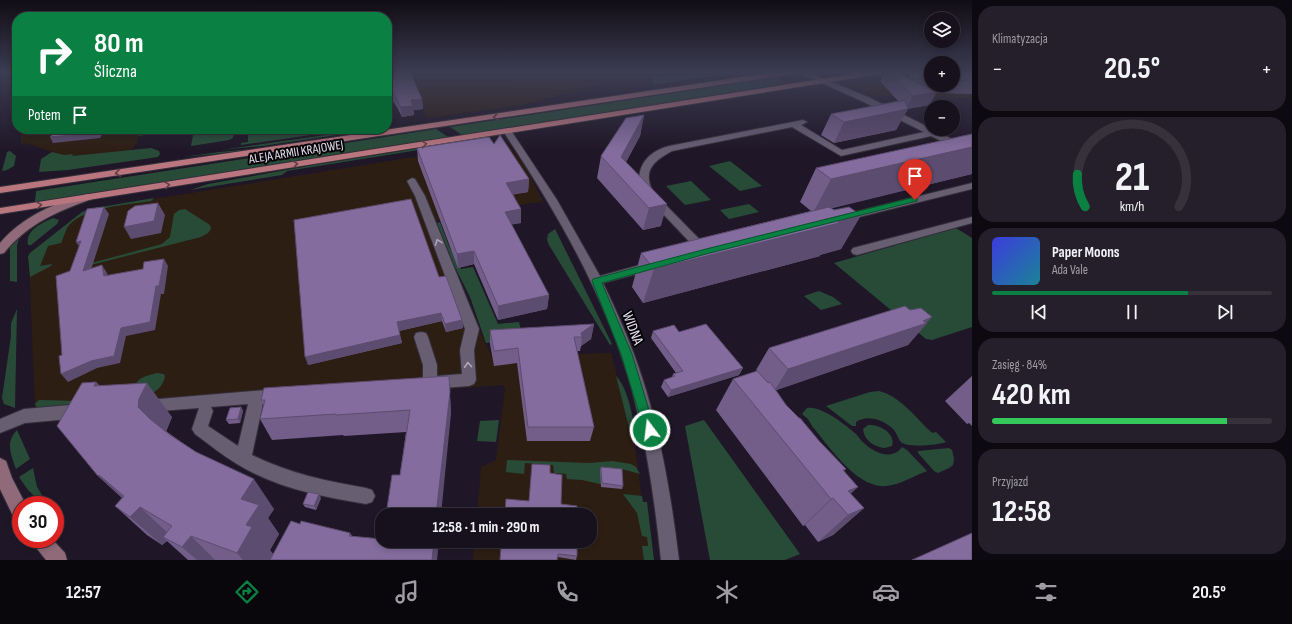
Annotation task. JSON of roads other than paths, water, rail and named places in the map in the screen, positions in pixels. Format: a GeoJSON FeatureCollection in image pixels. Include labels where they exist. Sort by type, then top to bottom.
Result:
{"type":"FeatureCollection","features":[{"type":"Feature","properties":{"kind":"main road","name":"ALEJA ARMII KRAJOWEJ"},"geometry":{"type":"LineString","coordinates":[[392,128],[607,98]]}},
{"type":"Feature","properties":{"kind":"main road","name":"ALEJA ARMII KRAJOWEJ"},"geometry":{"type":"LineString","coordinates":[[0,211],[718,98]]}},
{"type":"Feature","properties":{"kind":"main road","name":"ALEJA ARMII KRAJOWEJ"},"geometry":{"type":"LineString","coordinates":[[0,190],[356,134]]}},
{"type":"Feature","properties":{"kind":"street"},"geometry":{"type":"LineString","coordinates":[[863,98],[924,129]]}},
{"type":"Feature","properties":{"kind":"street"},"geometry":{"type":"LineString","coordinates":[[692,255],[710,251],[648,193],[643,183],[644,172],[654,156],[669,149],[798,123],[841,153],[924,135]]}},
{"type":"Feature","properties":{"kind":"street","name":"WIDNA"},"geometry":{"type":"LineString","coordinates":[[507,131],[564,221],[597,281],[626,354],[649,427],[662,497],[670,560]]}},
{"type":"Feature","properties":{"kind":"street"},"geometry":{"type":"LineString","coordinates":[[938,136],[972,153]]}},
{"type":"Feature","properties":{"kind":"street"},"geometry":{"type":"LineString","coordinates":[[412,181],[425,208],[472,329],[467,350],[469,380],[414,384]]}},
{"type":"Feature","properties":{"kind":"street"},"geometry":{"type":"LineString","coordinates":[[835,220],[972,186]]}},
{"type":"Feature","properties":{"kind":"street"},"geometry":{"type":"LineString","coordinates":[[0,250],[18,229],[29,221],[88,197]]}},
{"type":"Feature","properties":{"kind":"street"},"geometry":{"type":"LineString","coordinates":[[857,251],[972,220]]}},
{"type":"Feature","properties":{"kind":"street"},"geometry":{"type":"LineString","coordinates":[[597,281],[664,263]]}},
{"type":"Feature","properties":{"kind":"street"},"geometry":{"type":"LineString","coordinates":[[421,337],[430,365],[430,383]]}},
{"type":"Feature","properties":{"kind":"street"},"geometry":{"type":"LineString","coordinates":[[131,407],[284,394]]}},
{"type":"Feature","properties":{"kind":"street"},"geometry":{"type":"LineString","coordinates":[[243,459],[257,396]]}},
{"type":"Feature","properties":{"kind":"street"},"geometry":{"type":"LineString","coordinates":[[0,426],[24,416],[94,410]]}},
{"type":"Feature","properties":{"kind":"street"},"geometry":{"type":"LineString","coordinates":[[205,412],[200,429],[243,459],[263,470],[300,483],[366,496]]}},
{"type":"Feature","properties":{"kind":"street"},"geometry":{"type":"LineString","coordinates":[[0,466],[3,477],[12,496]]}},
{"type":"Feature","properties":{"kind":"street"},"geometry":{"type":"LineString","coordinates":[[48,548],[58,560]]}}]}
